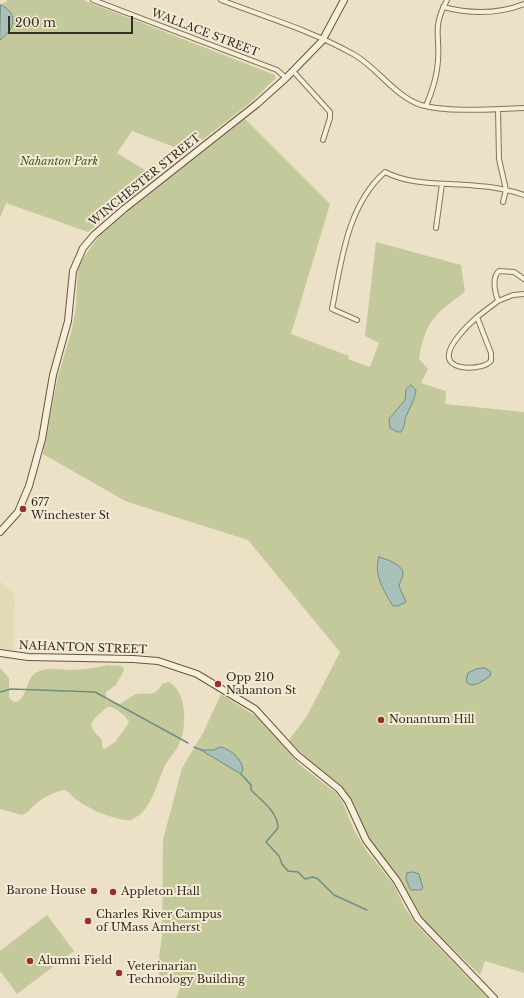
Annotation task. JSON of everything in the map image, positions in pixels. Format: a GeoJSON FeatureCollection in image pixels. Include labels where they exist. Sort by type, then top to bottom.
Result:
{"type":"FeatureCollection","features":[{"type":"Feature","properties":{"kind":"street","name":"WALLACE STREET"},"geometry":{"type":"LineString","coordinates":[[95,0],[276,70],[286,78]]}},
{"type":"Feature","properties":{"kind":"street"},"geometry":{"type":"LineString","coordinates":[[221,0],[324,39],[355,55],[402,94],[420,104],[443,109],[524,108]]}},
{"type":"Feature","properties":{"kind":"street","name":"WINCHESTER STREET"},"geometry":{"type":"LineString","coordinates":[[0,532],[20,508],[31,480],[43,434],[53,375],[68,321],[73,271],[83,248],[94,235],[129,204],[257,104],[286,78],[324,39],[344,0]]}},
{"type":"Feature","properties":{"kind":"street"},"geometry":{"type":"LineString","coordinates":[[426,106],[438,66],[437,29],[443,7],[447,0]]}},
{"type":"Feature","properties":{"kind":"street"},"geometry":{"type":"LineString","coordinates":[[443,7],[461,12],[476,12],[502,10],[524,4]]}},
{"type":"Feature","properties":{"kind":"street"},"geometry":{"type":"LineString","coordinates":[[293,71],[330,112],[330,118],[323,140]]}},
{"type":"Feature","properties":{"kind":"street"},"geometry":{"type":"LineString","coordinates":[[498,109],[500,159],[506,190],[503,202]]}},
{"type":"Feature","properties":{"kind":"street"},"geometry":{"type":"LineString","coordinates":[[357,320],[352,316],[332,309],[346,239],[364,200],[377,180],[385,172],[408,181],[478,186],[506,190],[524,195]]}},
{"type":"Feature","properties":{"kind":"street"},"geometry":{"type":"LineString","coordinates":[[436,228],[442,184]]}},
{"type":"Feature","properties":{"kind":"street"},"geometry":{"type":"LineString","coordinates":[[498,301],[494,287],[497,273],[508,271],[520,275],[524,279]]}},
{"type":"Feature","properties":{"kind":"street"},"geometry":{"type":"LineString","coordinates":[[477,317],[491,353],[491,361],[482,368],[453,364],[450,360],[449,354],[453,345],[460,334],[477,317],[498,301],[513,295],[524,294]]}},
{"type":"Feature","properties":{"kind":"street","name":"NAHANTON STREET"},"geometry":{"type":"LineString","coordinates":[[0,653],[28,657],[134,659],[162,662],[202,677],[255,709],[297,755],[339,789],[349,803],[366,840],[397,881],[418,919],[494,998]]}},
{"type":"Feature","properties":{"kind":"shaded area"},"geometry":{"type":"Polygon","coordinates":[[[0,581],[15,595],[13,650],[0,648],[0,581]]]}},
{"type":"Feature","properties":{"kind":"green space","name":"Nahanton Park"},"geometry":{"type":"Polygon","coordinates":[[[6,0],[83,0],[275,75],[276,78],[251,102],[187,152],[132,131],[117,153],[156,177],[88,232],[6,203],[0,218],[0,4],[7,2],[6,0]]]}},
{"type":"Feature","properties":{"kind":"green space"},"geometry":{"type":"Polygon","coordinates":[[[245,119],[330,204],[291,334],[349,356],[348,359],[370,367],[379,343],[365,336],[376,242],[461,265],[465,292],[439,312],[433,319],[425,335],[419,359],[428,369],[421,383],[446,391],[445,404],[524,412],[524,973],[485,961],[480,975],[424,921],[398,877],[369,840],[353,802],[345,790],[307,759],[289,740],[307,716],[340,652],[248,540],[125,501],[43,454],[58,376],[72,330],[76,307],[78,265],[102,232],[245,119]]]}},
{"type":"Feature","properties":{"kind":"green space"},"geometry":{"type":"Polygon","coordinates":[[[108,665],[122,666],[124,670],[116,685],[106,692],[106,700],[120,704],[134,695],[156,692],[162,684],[168,682],[179,692],[182,700],[184,709],[184,727],[180,742],[161,774],[153,796],[145,809],[133,819],[122,820],[91,809],[75,799],[67,791],[63,790],[53,793],[43,799],[27,813],[22,815],[0,809],[0,668],[9,678],[9,698],[14,702],[19,701],[22,698],[30,679],[41,670],[88,669],[108,665]],[[107,707],[94,719],[91,724],[93,730],[102,740],[102,747],[104,749],[115,742],[129,723],[124,716],[111,707],[107,707]]]}},
{"type":"Feature","properties":{"kind":"green space"},"geometry":{"type":"Polygon","coordinates":[[[221,694],[257,717],[300,765],[335,792],[343,803],[354,830],[366,850],[394,885],[405,908],[416,924],[488,998],[176,998],[180,989],[178,985],[159,977],[158,964],[162,936],[163,840],[182,768],[203,733],[221,694]]]}},
{"type":"Feature","properties":{"kind":"green space","name":"Alumni Field"},"geometry":{"type":"Polygon","coordinates":[[[47,915],[74,951],[17,994],[0,971],[0,951],[47,915]]]}},
{"type":"Feature","properties":{"kind":"water"},"geometry":{"type":"Polygon","coordinates":[[[1,5],[11,13],[13,22],[9,32],[0,40],[1,5]]]}},
{"type":"Feature","properties":{"kind":"water"},"geometry":{"type":"Polygon","coordinates":[[[411,385],[416,390],[415,396],[406,416],[403,429],[401,432],[397,432],[390,428],[389,419],[405,400],[406,390],[411,385]]]}},
{"type":"Feature","properties":{"kind":"water"},"geometry":{"type":"Polygon","coordinates":[[[379,557],[393,562],[402,570],[403,575],[399,586],[406,602],[398,606],[393,606],[380,583],[377,570],[379,557]]]}},
{"type":"Feature","properties":{"kind":"water"},"geometry":{"type":"Polygon","coordinates":[[[485,668],[491,672],[490,676],[474,685],[468,684],[466,681],[468,673],[476,669],[485,668]]]}},
{"type":"Feature","properties":{"kind":"water"},"geometry":{"type":"Polygon","coordinates":[[[221,747],[232,752],[238,758],[243,769],[241,774],[204,752],[204,750],[213,750],[221,747]]]}},
{"type":"Feature","properties":{"kind":"water"},"geometry":{"type":"Polygon","coordinates":[[[413,872],[419,874],[423,888],[421,890],[410,889],[406,879],[407,873],[413,872]]]}},
{"type":"Feature","properties":{"kind":"waterway"},"geometry":{"type":"LineString","coordinates":[[0,692],[11,689],[95,692],[188,743]]}},
{"type":"Feature","properties":{"kind":"waterway"},"geometry":{"type":"LineString","coordinates":[[194,747],[204,751]]}},
{"type":"Feature","properties":{"kind":"waterway"},"geometry":{"type":"LineString","coordinates":[[241,774],[251,785],[251,790],[268,807],[275,817],[278,828],[266,842],[279,856],[282,864],[288,871],[298,872],[305,879],[313,877],[318,879],[334,895],[367,910]]}},
{"type":"Feature","properties":{"kind":"place","name":"677 Winchester St"},"geometry":{"type":"Point","coordinates":[23,509]}},
{"type":"Feature","properties":{"kind":"place","name":"Opp 210 Nahanton St"},"geometry":{"type":"Point","coordinates":[218,684]}},
{"type":"Feature","properties":{"kind":"place","name":"Nonantum Hill"},"geometry":{"type":"Point","coordinates":[381,720]}},
{"type":"Feature","properties":{"kind":"place","name":"Barone House"},"geometry":{"type":"Point","coordinates":[94,891]}},
{"type":"Feature","properties":{"kind":"place","name":"Appleton Hall"},"geometry":{"type":"Point","coordinates":[113,892]}},
{"type":"Feature","properties":{"kind":"place","name":"Charles River Campus of UMass Amherst"},"geometry":{"type":"Point","coordinates":[88,921]}},
{"type":"Feature","properties":{"kind":"place","name":"Alumni Field"},"geometry":{"type":"Point","coordinates":[30,961]}},
{"type":"Feature","properties":{"kind":"place","name":"Veterinarian Technology Building"},"geometry":{"type":"Point","coordinates":[119,973]}}]}
